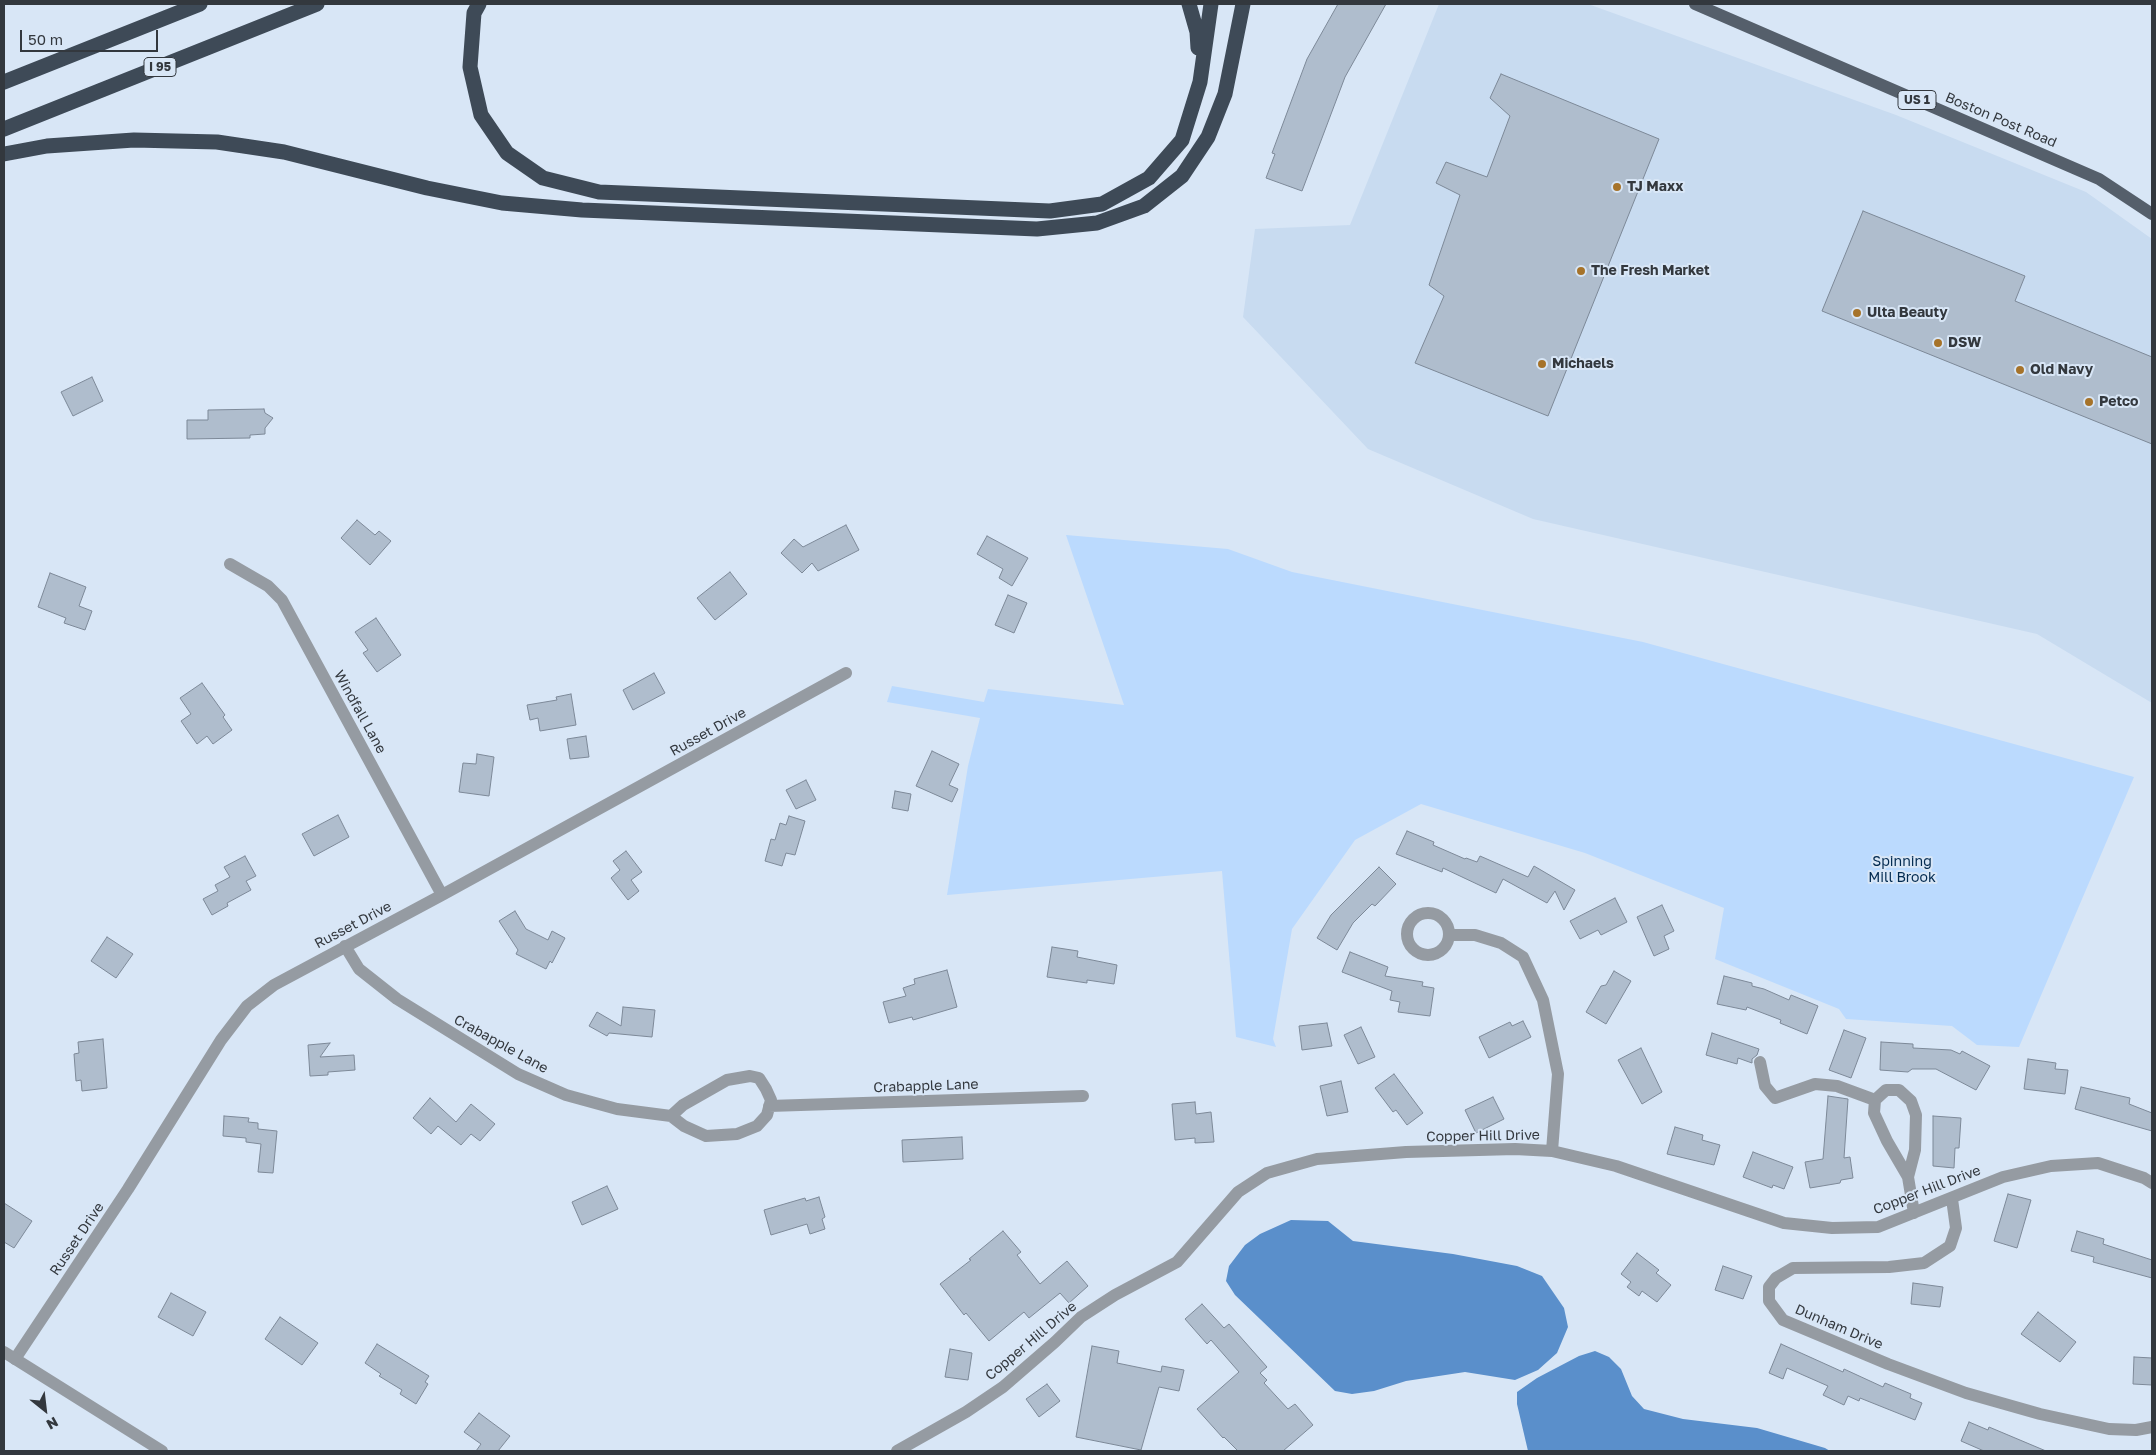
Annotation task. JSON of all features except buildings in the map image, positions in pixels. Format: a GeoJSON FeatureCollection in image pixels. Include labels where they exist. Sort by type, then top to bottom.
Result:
{"type":"FeatureCollection","features":[{"type":"Feature","properties":{"kind":"highway"},"geometry":{"type":"LineString","coordinates":[[4,82],[200,4]]}},
{"type":"Feature","properties":{"kind":"highway","name":"I 95"},"geometry":{"type":"LineString","coordinates":[[4,129],[316,4]]}},
{"type":"Feature","properties":{"kind":"highway"},"geometry":{"type":"LineString","coordinates":[[479,4],[474,12],[470,67],[481,115],[507,153],[543,178],[599,192],[1050,211],[1102,204],[1149,178],[1182,140],[1200,82],[1210,4]]}},
{"type":"Feature","properties":{"kind":"highway"},"geometry":{"type":"LineString","coordinates":[[1188,4],[1198,32],[1200,82]]}},
{"type":"Feature","properties":{"kind":"highway"},"geometry":{"type":"LineString","coordinates":[[4,154],[47,146],[134,140],[217,142],[284,152],[427,188],[493,201],[582,210],[1037,230],[1097,224],[1144,206],[1182,176],[1208,137],[1225,94],[1242,4]]}},
{"type":"Feature","properties":{"kind":"main road","name":"Boston Post Road"},"geometry":{"type":"LineString","coordinates":[[1694,4],[2099,179],[2152,214]]}},
{"type":"Feature","properties":{"kind":"street","name":"Windfall Lane"},"geometry":{"type":"LineString","coordinates":[[230,564],[268,586],[282,600],[442,895]]}},
{"type":"Feature","properties":{"kind":"street","name":"Russet Drive"},"geometry":{"type":"LineString","coordinates":[[15,1359],[128,1189],[222,1040],[247,1006],[274,984],[442,895],[846,673]]}},
{"type":"Feature","properties":{"kind":"street"},"geometry":{"type":"LineString","coordinates":[[1449,935],[1475,936],[1501,943],[1523,957],[1543,1000],[1558,1074],[1552,1151]]}},
{"type":"Feature","properties":{"kind":"street","name":"Crabapple Lane"},"geometry":{"type":"LineString","coordinates":[[344,946],[359,968],[397,999],[518,1074],[574,1098],[616,1109],[671,1116],[684,1126],[706,1136],[737,1134],[757,1126],[767,1115],[769,1106],[1083,1096]]}},
{"type":"Feature","properties":{"kind":"street"},"geometry":{"type":"LineString","coordinates":[[1760,1062],[1765,1086],[1775,1098],[1816,1084],[1837,1086],[1875,1100]]}},
{"type":"Feature","properties":{"kind":"street"},"geometry":{"type":"LineString","coordinates":[[671,1116],[684,1105],[727,1080],[750,1076],[758,1078],[766,1088],[771,1100],[769,1106]]}},
{"type":"Feature","properties":{"kind":"street"},"geometry":{"type":"LineString","coordinates":[[1908,1177],[1916,1150],[1916,1115],[1911,1101],[1899,1090],[1886,1090],[1875,1100],[1874,1113],[1887,1142],[1908,1177],[1914,1213]]}},
{"type":"Feature","properties":{"kind":"street","name":"Copper Hill Drive"},"geometry":{"type":"LineString","coordinates":[[897,1451],[966,1412],[1003,1387],[1081,1317],[1115,1295],[1177,1262],[1238,1192],[1267,1173],[1317,1159],[1465,1150],[1515,1149],[1552,1151],[1616,1166],[1784,1223],[1832,1228],[1878,1227],[2003,1177],[2050,1166],[2098,1163],[2148,1181]]}},
{"type":"Feature","properties":{"kind":"street","name":"Dunham Drive"},"geometry":{"type":"LineString","coordinates":[[1952,1199],[1956,1228],[1950,1246],[1924,1263],[1890,1267],[1793,1268],[1776,1278],[1769,1286],[1769,1301],[1783,1320],[1888,1364],[1966,1393],[2040,1414],[2109,1429],[2136,1430],[2152,1427]]}},
{"type":"Feature","properties":{"kind":"street"},"geometry":{"type":"LineString","coordinates":[[4,1352],[162,1451]]}},
{"type":"Feature","properties":{"kind":"shaded area"},"geometry":{"type":"Polygon","coordinates":[[[1439,4],[1588,4],[1896,115],[2086,192],[2152,239],[2152,703],[2037,634],[1533,519],[1368,449],[1243,317],[1255,229],[1350,225],[1439,4]]]}},
{"type":"Feature","properties":{"kind":"green space","name":"Spinning Mill Brook"},"geometry":{"type":"Polygon","coordinates":[[[1066,535],[1228,549],[1292,572],[1643,642],[2134,777],[2019,1047],[1977,1045],[1952,1026],[1846,1019],[1839,1009],[1715,959],[1724,908],[1585,853],[1421,804],[1355,840],[1292,929],[1273,1039],[1276,1047],[1236,1037],[1222,871],[947,895],[968,766],[980,718],[887,702],[892,686],[984,702],[988,689],[1124,705],[1066,535]]]}},
{"type":"Feature","properties":{"kind":"water"},"geometry":{"type":"Polygon","coordinates":[[[1291,1220],[1328,1221],[1353,1241],[1453,1254],[1517,1266],[1542,1276],[1564,1308],[1568,1327],[1557,1353],[1538,1370],[1515,1380],[1465,1372],[1406,1381],[1374,1391],[1352,1394],[1335,1391],[1235,1295],[1226,1281],[1229,1266],[1245,1245],[1260,1234],[1291,1220]]]}},
{"type":"Feature","properties":{"kind":"water"},"geometry":{"type":"Polygon","coordinates":[[[1595,1351],[1609,1357],[1621,1369],[1632,1396],[1644,1409],[1683,1419],[1757,1428],[1830,1451],[1528,1451],[1517,1404],[1517,1392],[1537,1378],[1579,1356],[1595,1351]]]}},
{"type":"Feature","properties":{"kind":"place","name":"TJ Maxx"},"geometry":{"type":"Point","coordinates":[1617,187]}},
{"type":"Feature","properties":{"kind":"place","name":"The Fresh Market"},"geometry":{"type":"Point","coordinates":[1581,271]}},
{"type":"Feature","properties":{"kind":"place","name":"Ulta Beauty"},"geometry":{"type":"Point","coordinates":[1857,313]}},
{"type":"Feature","properties":{"kind":"place","name":"DSW"},"geometry":{"type":"Point","coordinates":[1938,343]}},
{"type":"Feature","properties":{"kind":"place","name":"Michaels"},"geometry":{"type":"Point","coordinates":[1542,364]}},
{"type":"Feature","properties":{"kind":"place","name":"Old Navy"},"geometry":{"type":"Point","coordinates":[2020,370]}},
{"type":"Feature","properties":{"kind":"place","name":"Petco"},"geometry":{"type":"Point","coordinates":[2089,402]}}]}
